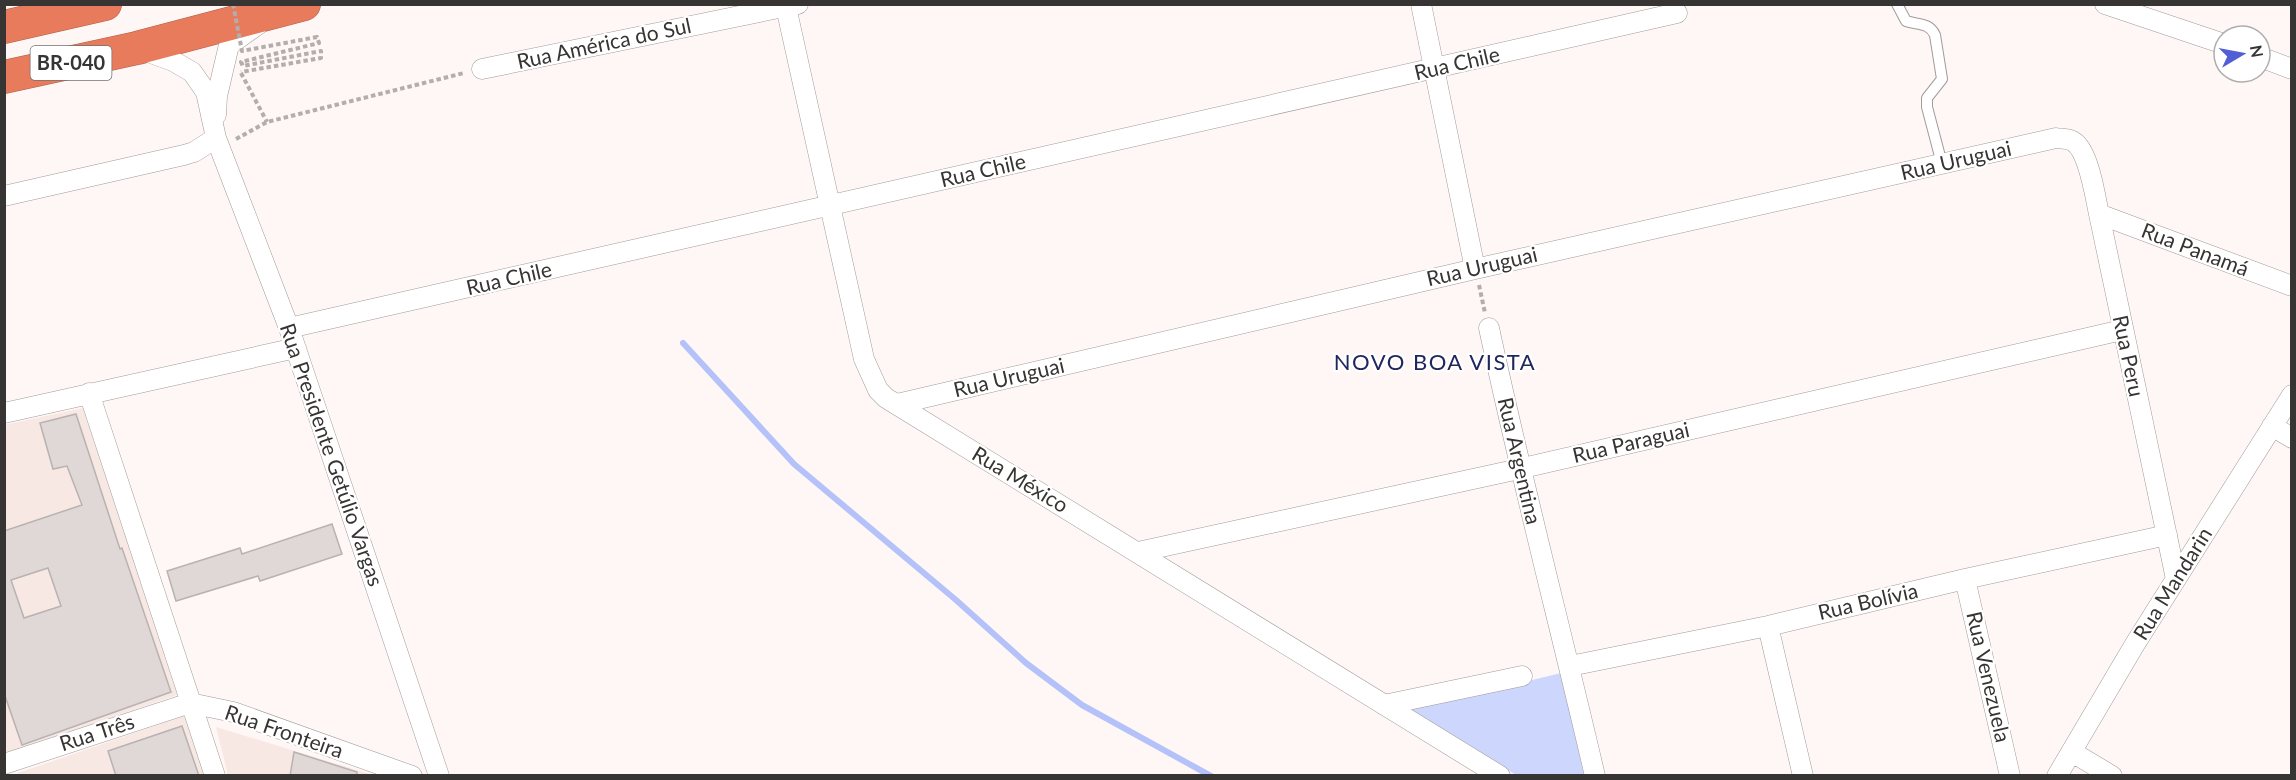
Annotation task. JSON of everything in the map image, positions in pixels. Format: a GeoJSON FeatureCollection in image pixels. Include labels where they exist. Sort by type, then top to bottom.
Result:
{"type":"FeatureCollection","features":[{"type":"Feature","properties":{"kind":"highway","name":"BR-040"},"geometry":{"type":"LineString","coordinates":[[4,27],[105,4]]}},
{"type":"Feature","properties":{"kind":"highway","name":"BR-040"},"geometry":{"type":"LineString","coordinates":[[4,77],[137,48],[292,7]]}},
{"type":"Feature","properties":{"kind":"street"},"geometry":{"type":"LineString","coordinates":[[1421,4],[1475,269]]}},
{"type":"Feature","properties":{"kind":"street"},"geometry":{"type":"LineString","coordinates":[[2105,4],[2212,40]]}},
{"type":"Feature","properties":{"kind":"street","name":"Rua América do Sul"},"geometry":{"type":"LineString","coordinates":[[482,69],[792,6]]}},
{"type":"Feature","properties":{"kind":"street","name":"Rua México"},"geometry":{"type":"LineString","coordinates":[[792,6],[864,359],[878,390],[897,404],[1500,776]]}},
{"type":"Feature","properties":{"kind":"street","name":"Rua Presidente Getúlio Vargas"},"geometry":{"type":"LineString","coordinates":[[217,143],[217,96],[229,45],[292,7]]}},
{"type":"Feature","properties":{"kind":"street","name":"Rua Chile"},"geometry":{"type":"LineString","coordinates":[[289,328],[1677,14]]}},
{"type":"Feature","properties":{"kind":"street","name":"Rua Presidente Getúlio Vargas"},"geometry":{"type":"LineString","coordinates":[[137,48],[173,61],[192,72],[206,92],[217,143],[289,328],[439,776]]}},
{"type":"Feature","properties":{"kind":"street"},"geometry":{"type":"LineString","coordinates":[[2272,62],[2292,69]]}},
{"type":"Feature","properties":{"kind":"street","name":"Rua Uruguai"},"geometry":{"type":"LineString","coordinates":[[897,404],[1475,269],[2056,138],[2069,139]]}},
{"type":"Feature","properties":{"kind":"street","name":"Rua Peru"},"geometry":{"type":"LineString","coordinates":[[2069,139],[2077,144],[2084,155],[2099,214],[2176,579]]}},
{"type":"Feature","properties":{"kind":"street"},"geometry":{"type":"LineString","coordinates":[[4,196],[184,155],[217,143]]}},
{"type":"Feature","properties":{"kind":"street","name":"Rua Panamá"},"geometry":{"type":"LineString","coordinates":[[2099,214],[2292,286]]}},
{"type":"Feature","properties":{"kind":"street","name":"Rua Argentina"},"geometry":{"type":"LineString","coordinates":[[1488,328],[1519,469],[1570,666],[1595,776]]}},
{"type":"Feature","properties":{"kind":"street","name":"Rua Paraguai"},"geometry":{"type":"LineString","coordinates":[[1138,552],[1519,469],[2122,330]]}},
{"type":"Feature","properties":{"kind":"street"},"geometry":{"type":"LineString","coordinates":[[4,413],[296,348]]}},
{"type":"Feature","properties":{"kind":"street"},"geometry":{"type":"LineString","coordinates":[[89,393],[215,776]]}},
{"type":"Feature","properties":{"kind":"street","name":"Rua Mandarin"},"geometry":{"type":"LineString","coordinates":[[2057,776],[2176,579],[2292,395]]}},
{"type":"Feature","properties":{"kind":"street"},"geometry":{"type":"LineString","coordinates":[[2272,426],[2292,438]]}},
{"type":"Feature","properties":{"kind":"street","name":"Rua Bolívia"},"geometry":{"type":"LineString","coordinates":[[1570,666],[1768,626],[1965,579],[2167,535]]}},
{"type":"Feature","properties":{"kind":"street","name":"Rua Venezuela"},"geometry":{"type":"LineString","coordinates":[[1965,579],[2010,776]]}},
{"type":"Feature","properties":{"kind":"street"},"geometry":{"type":"LineString","coordinates":[[1768,626],[1803,776]]}},
{"type":"Feature","properties":{"kind":"street"},"geometry":{"type":"LineString","coordinates":[[1384,705],[1522,675]]}},
{"type":"Feature","properties":{"kind":"street","name":"Rua Três"},"geometry":{"type":"LineString","coordinates":[[4,764],[190,703]]}},
{"type":"Feature","properties":{"kind":"street","name":"Rua Fronteira"},"geometry":{"type":"LineString","coordinates":[[190,703],[233,712],[412,776]]}},
{"type":"Feature","properties":{"kind":"street"},"geometry":{"type":"LineString","coordinates":[[2072,752],[2112,776]]}},
{"type":"Feature","properties":{"kind":"lane"},"geometry":{"type":"LineString","coordinates":[[1897,4],[1906,21],[1926,25],[1935,34],[1942,79],[1927,98],[1927,107],[1942,164]]}},
{"type":"Feature","properties":{"kind":"path"},"geometry":{"type":"LineString","coordinates":[[233,4],[242,51],[317,37],[319,43],[241,62],[243,66],[321,51],[321,58],[241,72],[267,122]]}},
{"type":"Feature","properties":{"kind":"path"},"geometry":{"type":"LineString","coordinates":[[217,143],[267,122],[482,69]]}},
{"type":"Feature","properties":{"kind":"path"},"geometry":{"type":"LineString","coordinates":[[1475,269],[1488,328]]}},
{"type":"Feature","properties":{"kind":"shaded area"},"geometry":{"type":"Polygon","coordinates":[[[83,408],[177,695],[5,754],[4,425],[83,408]]]}},
{"type":"Feature","properties":{"kind":"shaded area"},"geometry":{"type":"Polygon","coordinates":[[[1561,673],[1584,775],[1516,775],[1411,709],[1561,673]]]}},
{"type":"Feature","properties":{"kind":"shaded area"},"geometry":{"type":"Polygon","coordinates":[[[184,716],[205,775],[19,776],[18,773],[184,716]]]}},
{"type":"Feature","properties":{"kind":"shaded area"},"geometry":{"type":"Polygon","coordinates":[[[216,727],[373,775],[228,775],[216,727]]]}},
{"type":"Feature","properties":{"kind":"building"},"geometry":{"type":"Polygon","coordinates":[[[76,414],[120,549],[122,548],[171,692],[22,745],[4,693],[4,531],[82,505],[67,466],[53,469],[40,423],[76,414]],[[48,568],[11,580],[24,618],[61,606],[48,568]]]}},
{"type":"Feature","properties":{"kind":"building"},"geometry":{"type":"Polygon","coordinates":[[[332,524],[342,554],[260,581],[258,576],[176,601],[167,571],[240,548],[242,554],[332,524]]]}},
{"type":"Feature","properties":{"kind":"building"},"geometry":{"type":"Polygon","coordinates":[[[182,726],[199,776],[116,776],[108,751],[182,726]]]}},
{"type":"Feature","properties":{"kind":"building"},"geometry":{"type":"Polygon","coordinates":[[[294,752],[357,772],[357,776],[290,776],[294,752]]]}},
{"type":"Feature","properties":{"kind":"waterway"},"geometry":{"type":"LineString","coordinates":[[683,343],[794,464],[956,600],[1026,663],[1082,705],[1211,776]]}},
{"type":"Feature","properties":{"kind":"district","name":"NOVO BOA VISTA"},"geometry":{"type":"Point","coordinates":[1435,362]}}]}
